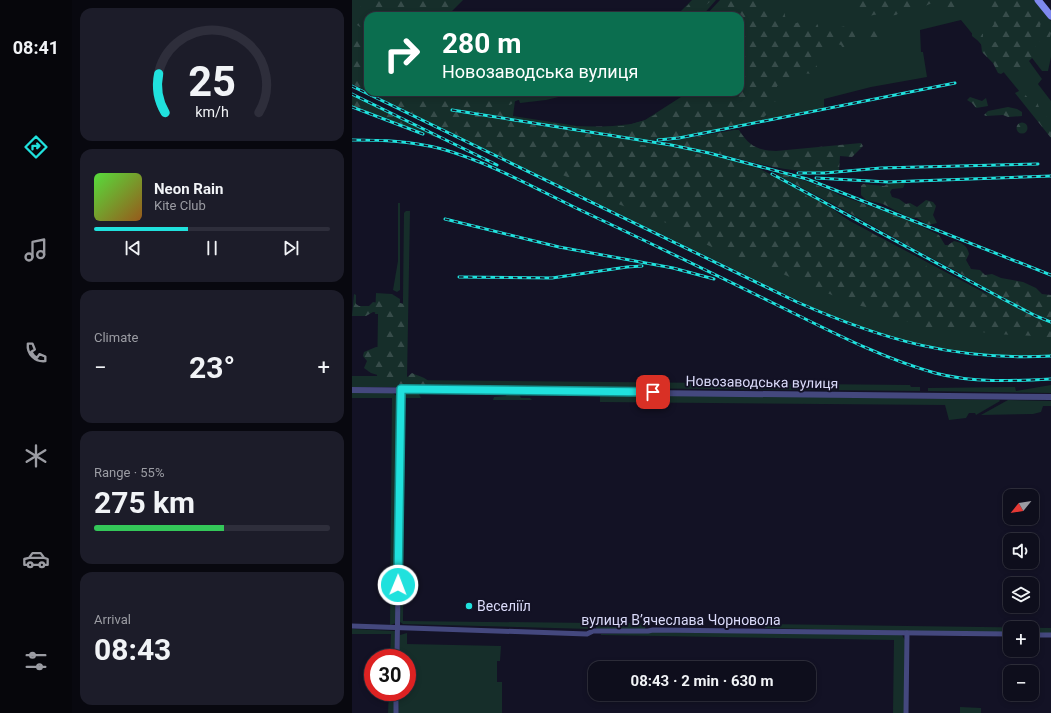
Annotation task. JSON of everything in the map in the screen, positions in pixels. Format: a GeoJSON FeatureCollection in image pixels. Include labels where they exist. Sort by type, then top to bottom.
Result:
{"type":"FeatureCollection","features":[{"type":"Feature","properties":{"kind":"main road"},"geometry":{"type":"LineString","coordinates":[[1038,0],[1051,16]]}},
{"type":"Feature","properties":{"kind":"street","name":"Новозаводська вулиця"},"geometry":{"type":"LineString","coordinates":[[352,390],[401,389],[1051,397]]}},
{"type":"Feature","properties":{"kind":"street"},"geometry":{"type":"LineString","coordinates":[[397,649],[401,389]]}},
{"type":"Feature","properties":{"kind":"street","name":"вулиця Вʼячеслава Чорновола"},"geometry":{"type":"LineString","coordinates":[[352,626],[587,634],[593,631],[654,630],[1003,634]]}},
{"type":"Feature","properties":{"kind":"street"},"geometry":{"type":"LineString","coordinates":[[906,633],[906,713]]}},
{"type":"Feature","properties":{"kind":"street"},"geometry":{"type":"LineString","coordinates":[[1039,635],[1051,635]]}},
{"type":"Feature","properties":{"kind":"street"},"geometry":{"type":"LineString","coordinates":[[396,701],[396,713]]}},
{"type":"Feature","properties":{"kind":"green space"},"geometry":{"type":"Polygon","coordinates":[[[352,0],[452,0],[447,12],[364,12],[364,87],[352,82],[352,0]]]}},
{"type":"Feature","properties":{"kind":"green space"},"geometry":{"type":"Polygon","coordinates":[[[370,0],[463,0],[452,11],[446,12],[400,12],[394,9],[391,12],[386,12],[384,7],[381,10],[372,10],[372,1],[370,0]]]}},
{"type":"Feature","properties":{"kind":"green space"},"geometry":{"type":"Polygon","coordinates":[[[692,0],[716,0],[706,12],[680,12],[692,0]]]}},
{"type":"Feature","properties":{"kind":"green space"},"geometry":{"type":"Polygon","coordinates":[[[693,0],[712,0],[698,12],[681,12],[693,0]]]}},
{"type":"Feature","properties":{"kind":"green space"},"geometry":{"type":"Polygon","coordinates":[[[720,0],[1034,0],[1051,21],[1051,57],[1048,71],[1042,71],[1032,58],[1029,61],[1042,79],[1038,84],[1051,101],[1051,130],[961,20],[920,30],[921,52],[923,52],[927,77],[871,87],[824,99],[824,108],[679,137],[634,140],[671,146],[738,161],[760,169],[812,195],[848,220],[985,293],[991,294],[1036,318],[1051,323],[1051,355],[984,354],[952,350],[891,337],[861,327],[799,301],[411,113],[380,96],[563,96],[546,100],[520,103],[519,100],[515,101],[513,116],[577,126],[603,127],[631,124],[645,120],[682,96],[744,96],[744,12],[709,12],[720,0]]]}},
{"type":"Feature","properties":{"kind":"green space"},"geometry":{"type":"Polygon","coordinates":[[[726,0],[760,0],[759,10],[770,7],[778,13],[784,10],[786,21],[797,23],[803,17],[809,17],[818,25],[819,37],[826,36],[829,29],[847,26],[855,33],[856,45],[844,50],[841,45],[837,44],[834,49],[825,49],[820,54],[811,57],[809,60],[817,66],[814,74],[799,73],[793,80],[777,86],[777,91],[781,95],[777,101],[769,104],[768,113],[762,119],[679,137],[651,139],[629,138],[492,115],[504,109],[509,109],[513,117],[577,127],[625,126],[646,120],[685,96],[744,96],[744,12],[739,12],[739,10],[736,7],[728,7],[724,3],[726,0]]]}},
{"type":"Feature","properties":{"kind":"green space"},"geometry":{"type":"Polygon","coordinates":[[[851,0],[964,0],[956,14],[941,6],[937,1],[925,6],[918,4],[915,9],[902,11],[896,15],[885,16],[879,14],[863,17],[853,9],[851,0]]]}},
{"type":"Feature","properties":{"kind":"green space"},"geometry":{"type":"Polygon","coordinates":[[[990,0],[1029,0],[1043,16],[1040,25],[1041,29],[1043,31],[1048,29],[1051,33],[1050,37],[1045,41],[1046,47],[1035,37],[1031,39],[1030,41],[1041,52],[1028,60],[1021,75],[1002,59],[1001,61],[1004,72],[1001,74],[998,73],[993,63],[982,52],[981,43],[972,36],[972,32],[977,31],[983,34],[983,40],[988,43],[1001,39],[1001,36],[991,34],[994,24],[990,17],[992,10],[988,3],[990,0]]]}},
{"type":"Feature","properties":{"kind":"green space"},"geometry":{"type":"Polygon","coordinates":[[[364,4],[368,8],[366,12],[358,13],[359,17],[352,20],[352,9],[357,9],[364,4]]]}},
{"type":"Feature","properties":{"kind":"green space"},"geometry":{"type":"Polygon","coordinates":[[[361,20],[364,22],[364,29],[357,25],[361,20]]]}},
{"type":"Feature","properties":{"kind":"green space"},"geometry":{"type":"Polygon","coordinates":[[[876,28],[887,36],[880,42],[870,45],[866,44],[865,39],[876,28]]]}},
{"type":"Feature","properties":{"kind":"green space"},"geometry":{"type":"Polygon","coordinates":[[[355,31],[364,36],[364,90],[352,84],[352,33],[355,31]]]}},
{"type":"Feature","properties":{"kind":"green space"},"geometry":{"type":"Polygon","coordinates":[[[1021,90],[1029,99],[1037,102],[1040,110],[1046,114],[1047,122],[1051,127],[1051,138],[1015,93],[1021,90]]]}},
{"type":"Feature","properties":{"kind":"green space"},"geometry":{"type":"Polygon","coordinates":[[[352,95],[440,136],[449,142],[352,106],[352,95]]]}},
{"type":"Feature","properties":{"kind":"green space"},"geometry":{"type":"Polygon","coordinates":[[[376,96],[555,96],[540,99],[517,100],[510,105],[505,104],[498,106],[492,112],[485,114],[459,109],[451,110],[589,134],[642,145],[670,148],[743,164],[790,184],[808,197],[822,202],[851,222],[923,261],[926,263],[927,274],[944,273],[986,295],[994,297],[1051,325],[1051,341],[1035,336],[996,334],[966,330],[927,330],[906,321],[894,320],[875,309],[861,306],[819,290],[749,259],[739,259],[727,254],[690,237],[674,226],[598,196],[586,184],[557,173],[542,161],[533,159],[517,164],[376,96]]]}},
{"type":"Feature","properties":{"kind":"green space"},"geometry":{"type":"Polygon","coordinates":[[[970,97],[982,101],[986,98],[988,106],[976,108],[967,100],[970,97]]]}},
{"type":"Feature","properties":{"kind":"green space"},"geometry":{"type":"Polygon","coordinates":[[[1008,107],[1022,112],[1022,116],[1008,117],[1003,115],[984,115],[988,111],[1008,107]]]}},
{"type":"Feature","properties":{"kind":"green space"},"geometry":{"type":"Polygon","coordinates":[[[1022,122],[1026,124],[1028,128],[1026,132],[1022,134],[1018,132],[1016,128],[1018,124],[1022,122]]]}},
{"type":"Feature","properties":{"kind":"green space"},"geometry":{"type":"Polygon","coordinates":[[[739,130],[746,140],[754,146],[764,150],[776,151],[861,143],[863,146],[852,157],[840,156],[839,171],[821,172],[770,166],[702,150],[675,147],[660,143],[739,130]]]}},
{"type":"Feature","properties":{"kind":"green space"},"geometry":{"type":"Polygon","coordinates":[[[779,173],[794,177],[906,219],[939,235],[945,245],[948,245],[954,241],[962,244],[968,251],[969,254],[966,260],[971,269],[980,270],[985,275],[992,274],[1001,278],[1023,282],[1036,288],[1042,294],[1051,295],[1051,320],[1026,310],[846,211],[777,175],[779,173]]]}},
{"type":"Feature","properties":{"kind":"green space"},"geometry":{"type":"Polygon","coordinates":[[[889,183],[905,183],[903,188],[892,189],[890,192],[892,197],[899,199],[906,204],[910,203],[917,207],[926,200],[933,202],[936,206],[933,215],[937,223],[928,225],[917,218],[910,218],[883,204],[866,200],[861,195],[861,186],[863,184],[884,186],[889,183]]]}},
{"type":"Feature","properties":{"kind":"green space"},"geometry":{"type":"Polygon","coordinates":[[[398,203],[400,203],[400,290],[397,292],[393,290],[398,261],[398,203]]]}},
{"type":"Feature","properties":{"kind":"green space"},"geometry":{"type":"Polygon","coordinates":[[[406,211],[410,211],[407,380],[910,385],[911,387],[920,387],[920,391],[404,386],[402,383],[404,213],[406,211]]]}},
{"type":"Feature","properties":{"kind":"green space"},"geometry":{"type":"Polygon","coordinates":[[[376,293],[392,294],[400,299],[398,385],[396,387],[352,387],[352,376],[377,376],[378,314],[375,314],[376,293]]]}},
{"type":"Feature","properties":{"kind":"green space"},"geometry":{"type":"Polygon","coordinates":[[[354,294],[356,295],[356,304],[359,306],[369,306],[373,302],[378,303],[377,297],[381,295],[404,304],[406,308],[407,338],[404,377],[406,378],[412,373],[428,380],[429,382],[427,386],[386,383],[381,376],[371,373],[364,368],[367,361],[363,356],[364,352],[376,347],[390,348],[392,345],[386,339],[386,317],[382,317],[379,313],[373,312],[366,316],[352,316],[354,294]]]}},
{"type":"Feature","properties":{"kind":"green space"},"geometry":{"type":"Polygon","coordinates":[[[1051,385],[1051,393],[928,391],[928,388],[1015,387],[1016,391],[1051,385]]]}},
{"type":"Feature","properties":{"kind":"green space"},"geometry":{"type":"Polygon","coordinates":[[[405,392],[418,392],[421,398],[405,398],[403,621],[593,623],[591,629],[403,624],[400,622],[403,394],[405,392]]]}},
{"type":"Feature","properties":{"kind":"green space"},"geometry":{"type":"Polygon","coordinates":[[[352,393],[393,393],[399,398],[396,623],[390,625],[392,398],[352,398],[352,393]]]}},
{"type":"Feature","properties":{"kind":"green space"},"geometry":{"type":"Polygon","coordinates":[[[507,393],[519,394],[521,398],[530,398],[532,400],[493,400],[494,397],[506,396],[507,393]]]}},
{"type":"Feature","properties":{"kind":"green space"},"geometry":{"type":"Polygon","coordinates":[[[603,393],[1000,401],[976,415],[975,413],[969,413],[966,418],[949,420],[945,405],[600,402],[600,396],[603,393]]]}},
{"type":"Feature","properties":{"kind":"green space"},"geometry":{"type":"Polygon","coordinates":[[[1008,400],[1051,401],[1051,406],[1043,406],[1041,412],[1033,414],[981,415],[1008,400]]]}},
{"type":"Feature","properties":{"kind":"green space"},"geometry":{"type":"Polygon","coordinates":[[[595,623],[646,623],[645,629],[596,629],[595,623]]]}},
{"type":"Feature","properties":{"kind":"green space"},"geometry":{"type":"Polygon","coordinates":[[[763,624],[1003,627],[1003,633],[765,628],[763,624]]]}},
{"type":"Feature","properties":{"kind":"green space"},"geometry":{"type":"Polygon","coordinates":[[[1039,628],[1051,628],[1051,634],[1039,633],[1039,628]]]}},
{"type":"Feature","properties":{"kind":"green space"},"geometry":{"type":"Polygon","coordinates":[[[352,629],[395,631],[396,649],[390,649],[391,634],[352,634],[352,629]]]}},
{"type":"Feature","properties":{"kind":"green space"},"geometry":{"type":"Polygon","coordinates":[[[654,632],[902,635],[905,640],[904,713],[893,713],[894,640],[601,635],[654,632]]]}},
{"type":"Feature","properties":{"kind":"green space"},"geometry":{"type":"Polygon","coordinates":[[[407,633],[407,644],[501,646],[500,661],[497,661],[497,682],[502,682],[502,713],[398,713],[399,701],[416,701],[416,649],[399,649],[400,635],[407,633]]]}},
{"type":"Feature","properties":{"kind":"green space"},"geometry":{"type":"Polygon","coordinates":[[[389,701],[395,701],[395,713],[388,713],[389,701]]]}},
{"type":"Feature","properties":{"kind":"green space"},"geometry":{"type":"Polygon","coordinates":[[[960,707],[981,708],[981,713],[960,713],[960,707]]]}},
{"type":"Feature","properties":{"kind":"railway"},"geometry":{"type":"LineString","coordinates":[[658,140],[679,138],[955,83]]}},
{"type":"Feature","properties":{"kind":"railway"},"geometry":{"type":"LineString","coordinates":[[352,86],[364,92]]}},
{"type":"Feature","properties":{"kind":"railway"},"geometry":{"type":"LineString","coordinates":[[352,94],[497,165]]}},
{"type":"Feature","properties":{"kind":"railway"},"geometry":{"type":"LineString","coordinates":[[373,96],[797,302],[860,327],[890,337],[952,351],[1016,357],[1051,356]]}},
{"type":"Feature","properties":{"kind":"railway"},"geometry":{"type":"LineString","coordinates":[[352,107],[423,134]]}},
{"type":"Feature","properties":{"kind":"railway"},"geometry":{"type":"LineString","coordinates":[[452,110],[671,145],[709,153],[807,179],[1051,275]]}},
{"type":"Feature","properties":{"kind":"railway"},"geometry":{"type":"LineString","coordinates":[[352,140],[420,144],[459,154],[527,184],[875,352],[915,367],[949,376],[978,380],[1007,381],[1051,379]]}},
{"type":"Feature","properties":{"kind":"railway"},"geometry":{"type":"LineString","coordinates":[[798,173],[825,173],[881,168],[1038,164]]}},
{"type":"Feature","properties":{"kind":"railway"},"geometry":{"type":"LineString","coordinates":[[772,174],[1003,299],[1051,322]]}},
{"type":"Feature","properties":{"kind":"railway"},"geometry":{"type":"LineString","coordinates":[[816,178],[888,182],[1051,176]]}},
{"type":"Feature","properties":{"kind":"railway"},"geometry":{"type":"LineString","coordinates":[[445,219],[559,247],[673,268],[714,279]]}},
{"type":"Feature","properties":{"kind":"railway"},"geometry":{"type":"LineString","coordinates":[[459,277],[552,278],[642,266]]}},
{"type":"Feature","properties":{"kind":"place","name":"Веселіїл"},"geometry":{"type":"Point","coordinates":[469,606]}},
{"type":"Feature","properties":{"kind":"route"},"geometry":{"type":"LineString","coordinates":[[398,585],[401,389],[653,392]]}}]}
